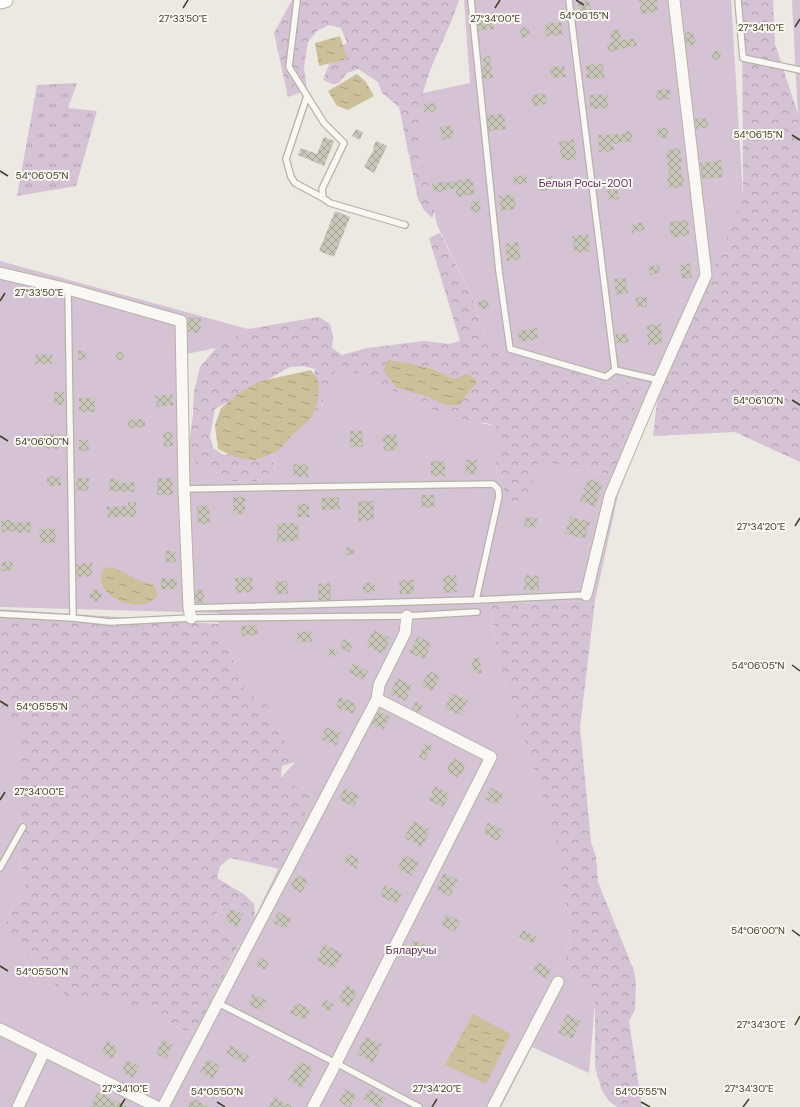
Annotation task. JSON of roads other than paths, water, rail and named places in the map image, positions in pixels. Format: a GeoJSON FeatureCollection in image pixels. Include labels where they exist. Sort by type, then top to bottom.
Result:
{"type":"FeatureCollection","features":[{"type":"Feature","properties":{"kind":"main road"},"geometry":{"type":"LineString","coordinates":[[0,1],[5,0]]}},
{"type":"Feature","properties":{"kind":"street"},"geometry":{"type":"LineString","coordinates":[[586,595],[610,496],[659,380],[706,275],[674,0]]}},
{"type":"Feature","properties":{"kind":"street"},"geometry":{"type":"LineString","coordinates":[[0,273],[68,289],[181,321],[184,489],[190,613]]}},
{"type":"Feature","properties":{"kind":"street"},"geometry":{"type":"LineString","coordinates":[[163,1107],[377,698],[379,685],[406,633],[407,616]]}},
{"type":"Feature","properties":{"kind":"street"},"geometry":{"type":"LineString","coordinates":[[313,1107],[491,757],[377,698]]}},
{"type":"Feature","properties":{"kind":"street"},"geometry":{"type":"LineString","coordinates":[[493,1107],[558,982]]}},
{"type":"Feature","properties":{"kind":"street"},"geometry":{"type":"LineString","coordinates":[[0,1029],[157,1107]]}},
{"type":"Feature","properties":{"kind":"street"},"geometry":{"type":"LineString","coordinates":[[18,1107],[44,1052]]}},
{"type":"Feature","properties":{"kind":"lane"},"geometry":{"type":"LineString","coordinates":[[297,0],[289,67],[324,123],[344,143],[322,190],[323,198]]}},
{"type":"Feature","properties":{"kind":"lane"},"geometry":{"type":"LineString","coordinates":[[471,0],[498,271],[510,349],[606,377],[615,370]]}},
{"type":"Feature","properties":{"kind":"lane"},"geometry":{"type":"LineString","coordinates":[[569,0],[615,370]]}},
{"type":"Feature","properties":{"kind":"lane"},"geometry":{"type":"LineString","coordinates":[[738,0],[743,58],[800,70]]}},
{"type":"Feature","properties":{"kind":"lane"},"geometry":{"type":"LineString","coordinates":[[307,96],[286,159],[291,177],[295,183],[330,203],[405,225]]}},
{"type":"Feature","properties":{"kind":"lane"},"geometry":{"type":"LineString","coordinates":[[68,289],[74,618]]}},
{"type":"Feature","properties":{"kind":"lane"},"geometry":{"type":"LineString","coordinates":[[615,370],[659,380]]}},
{"type":"Feature","properties":{"kind":"lane"},"geometry":{"type":"LineString","coordinates":[[184,489],[493,484],[498,489],[499,496],[476,600]]}},
{"type":"Feature","properties":{"kind":"lane"},"geometry":{"type":"LineString","coordinates":[[0,614],[74,618],[110,622],[190,613],[586,595]]}},
{"type":"Feature","properties":{"kind":"lane"},"geometry":{"type":"LineString","coordinates":[[190,613],[407,616],[477,612]]}},
{"type":"Feature","properties":{"kind":"lane"},"geometry":{"type":"LineString","coordinates":[[0,868],[23,827]]}},
{"type":"Feature","properties":{"kind":"lane"},"geometry":{"type":"LineString","coordinates":[[218,1003],[419,1107]]}},
{"type":"Feature","properties":{"kind":"water"},"geometry":{"type":"Polygon","coordinates":[[[340,36],[347,59],[319,66],[315,43],[340,36]]]}},
{"type":"Feature","properties":{"kind":"water"},"geometry":{"type":"Polygon","coordinates":[[[357,74],[366,82],[374,96],[348,110],[337,106],[328,91],[357,74]]]}},
{"type":"Feature","properties":{"kind":"water"},"geometry":{"type":"Polygon","coordinates":[[[388,360],[432,369],[455,379],[468,374],[477,381],[460,405],[445,405],[429,397],[397,388],[383,371],[388,360]]]}},
{"type":"Feature","properties":{"kind":"water"},"geometry":{"type":"Polygon","coordinates":[[[311,370],[318,380],[319,389],[317,403],[312,417],[292,435],[278,451],[255,460],[234,457],[218,449],[215,425],[221,408],[234,397],[257,382],[311,370]]]}},
{"type":"Feature","properties":{"kind":"water"},"geometry":{"type":"Polygon","coordinates":[[[113,567],[135,579],[154,585],[158,595],[145,604],[138,605],[124,602],[110,595],[102,584],[101,577],[104,568],[113,567]]]}},
{"type":"Feature","properties":{"kind":"water"},"geometry":{"type":"Polygon","coordinates":[[[473,1014],[511,1034],[486,1084],[445,1065],[473,1014]]]}},
{"type":"Feature","properties":{"kind":"park label","name":"Белыя Росы-2001"},"geometry":{"type":"Point","coordinates":[585,183]}},
{"type":"Feature","properties":{"kind":"park label","name":"Бяларучы"},"geometry":{"type":"Point","coordinates":[411,950]}}]}
